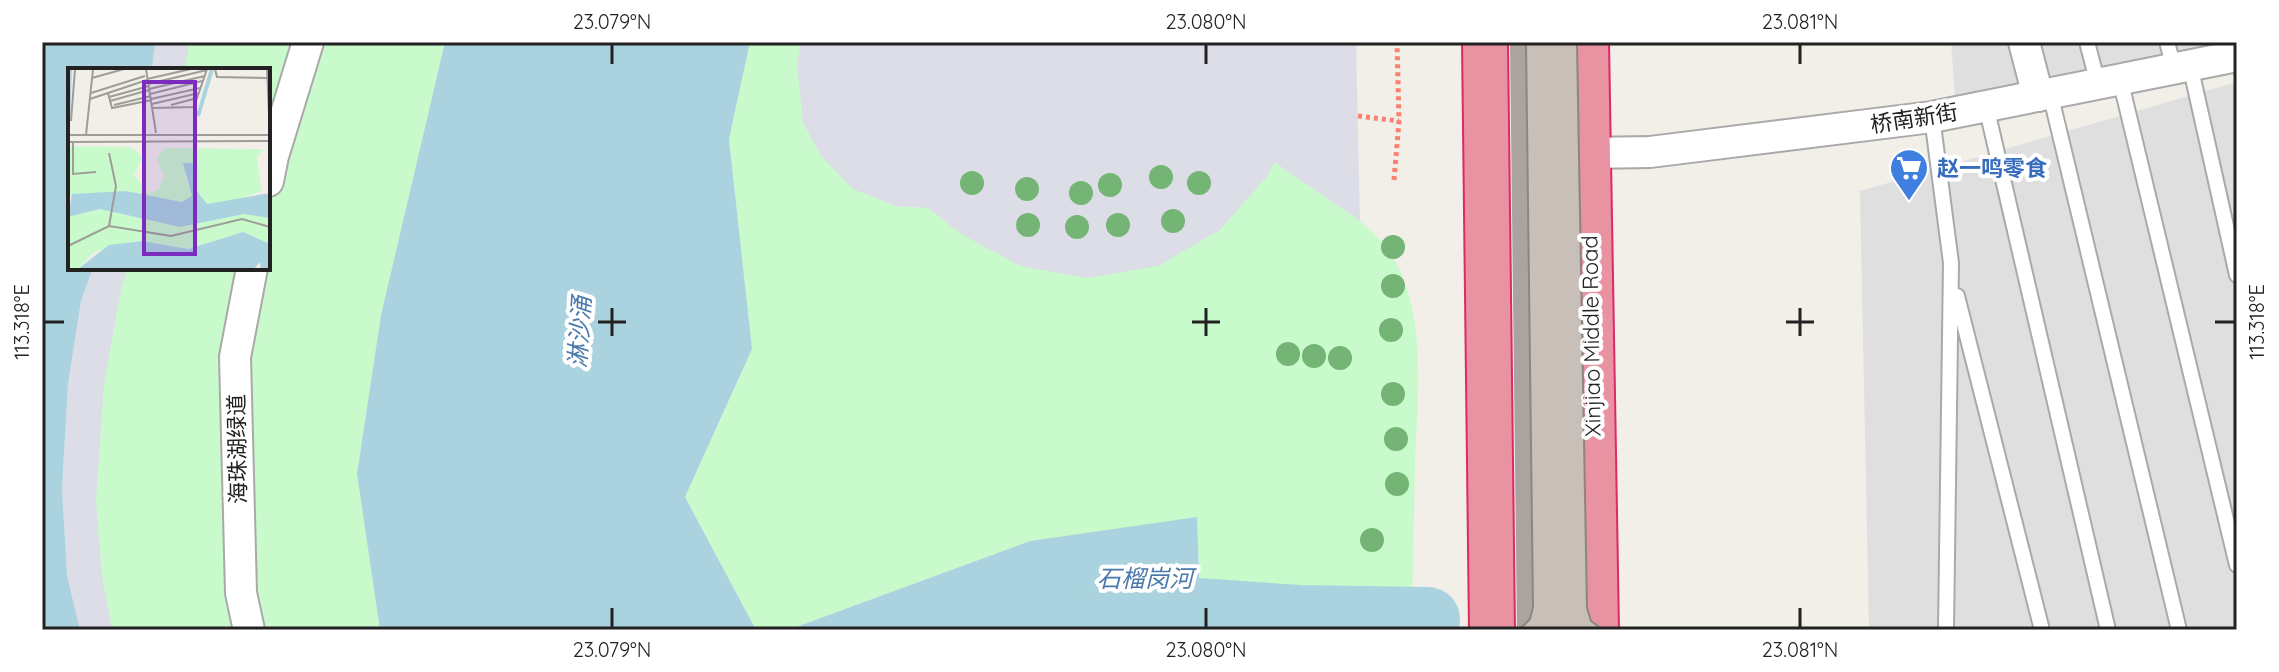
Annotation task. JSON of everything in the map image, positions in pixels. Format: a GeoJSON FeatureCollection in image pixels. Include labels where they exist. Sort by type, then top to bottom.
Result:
{"type":"FeatureCollection","features":[{"type":"Feature","properties":{"kind":"highway"},"geometry":{"type":"LineString","coordinates":[[1485,42],[1492,630]]}},
{"type":"Feature","properties":{"kind":"highway","name":"Xinjiao Middle Road"},"geometry":{"type":"LineString","coordinates":[[1586,42],[1596,630]]}},
{"type":"Feature","properties":{"kind":"street"},"geometry":{"type":"LineString","coordinates":[[270,171],[308,42]]}},
{"type":"Feature","properties":{"kind":"street"},"geometry":{"type":"LineString","coordinates":[[2024,42],[2044,94]]}},
{"type":"Feature","properties":{"kind":"street","name":"桥南新街"},"geometry":{"type":"LineString","coordinates":[[1588,153],[1650,152],[1932,117],[2109,82],[2177,58],[2231,52]]}},
{"type":"Feature","properties":{"kind":"street","name":"海珠湖绿道"},"geometry":{"type":"LineString","coordinates":[[249,630],[241,593],[235,357],[252,270]]}},
{"type":"Feature","properties":{"kind":"lane"},"geometry":{"type":"LineString","coordinates":[[2087,42],[2109,82],[2237,565]]}},
{"type":"Feature","properties":{"kind":"lane"},"geometry":{"type":"LineString","coordinates":[[2177,58],[2237,275]]}},
{"type":"Feature","properties":{"kind":"lane"},"geometry":{"type":"LineString","coordinates":[[2044,94],[2179,630]]}},
{"type":"Feature","properties":{"kind":"lane"},"geometry":{"type":"LineString","coordinates":[[1986,106],[2108,630]]}},
{"type":"Feature","properties":{"kind":"lane"},"geometry":{"type":"LineString","coordinates":[[1932,117],[1951,263],[1946,630]]}},
{"type":"Feature","properties":{"kind":"lane"},"geometry":{"type":"LineString","coordinates":[[1951,277],[2042,630]]}},
{"type":"Feature","properties":{"kind":"path"},"geometry":{"type":"LineString","coordinates":[[1394,180],[1399,121],[1397,42]]}},
{"type":"Feature","properties":{"kind":"path"},"geometry":{"type":"LineString","coordinates":[[1358,116],[1399,121]]}},
{"type":"Feature","properties":{"kind":"shaded area"},"geometry":{"type":"Polygon","coordinates":[[[155,42],[189,42],[185,68],[152,68],[155,42]]]}},
{"type":"Feature","properties":{"kind":"shaded area"},"geometry":{"type":"Polygon","coordinates":[[[801,42],[1356,42],[1360,221],[1274,162],[1268,175],[1220,230],[1158,266],[1087,278],[1020,266],[961,234],[928,208],[895,206],[853,189],[820,155],[803,122],[797,66],[801,42]]]}},
{"type":"Feature","properties":{"kind":"shaded area"},"geometry":{"type":"Polygon","coordinates":[[[1951,42],[2237,42],[1955,98],[1951,42]]]}},
{"type":"Feature","properties":{"kind":"shaded area"},"geometry":{"type":"Polygon","coordinates":[[[2237,82],[2237,630],[1869,630],[1860,191],[2237,82]]]}},
{"type":"Feature","properties":{"kind":"shaded area"},"geometry":{"type":"Polygon","coordinates":[[[92,270],[127,270],[104,384],[96,500],[102,576],[112,630],[80,630],[67,575],[62,489],[68,384],[81,301],[92,270]]]}},
{"type":"Feature","properties":{"kind":"green space"},"geometry":{"type":"Polygon","coordinates":[[[155,42],[445,42],[381,315],[357,474],[380,630],[80,630],[93,270],[270,270],[270,68],[152,68],[155,42]]]}},
{"type":"Feature","properties":{"kind":"green space"},"geometry":{"type":"Polygon","coordinates":[[[750,42],[801,42],[797,66],[895,206],[928,208],[961,234],[1273,162],[1367,227],[1389,251],[1402,274],[1415,327],[1418,383],[1411,630],[1201,630],[1197,518],[1030,541],[788,630],[756,630],[685,497],[752,349],[729,139],[750,42]]]}},
{"type":"Feature","properties":{"kind":"water"},"geometry":{"type":"Polygon","coordinates":[[[42,42],[155,42],[152,68],[68,68],[68,270],[92,270],[81,301],[68,384],[62,489],[67,575],[80,630],[42,630],[42,42]]]}},
{"type":"Feature","properties":{"kind":"water","name":"淋沙涌"},"geometry":{"type":"Polygon","coordinates":[[[445,42],[750,42],[729,139],[752,349],[685,497],[756,630],[380,630],[357,474],[381,315],[445,42]]]}},
{"type":"Feature","properties":{"kind":"water","name":"石榴岗河"},"geometry":{"type":"Polygon","coordinates":[[[1197,517],[1201,630],[788,630],[1030,541],[1197,517]]]}},
{"type":"Feature","properties":{"kind":"building"},"geometry":{"type":"Polygon","coordinates":[[[1526,42],[1577,42],[1587,608],[1591,621],[1603,630],[1516,630],[1530,619],[1533,607],[1526,42]]]}},
{"type":"Feature","properties":{"kind":"waterway"},"geometry":{"type":"LineString","coordinates":[[1111,604],[1298,617],[1428,619]]}},
{"type":"Feature","properties":{"kind":"place","name":"赵一鸣零食"},"geometry":{"type":"Point","coordinates":[1909,202]}}]}
